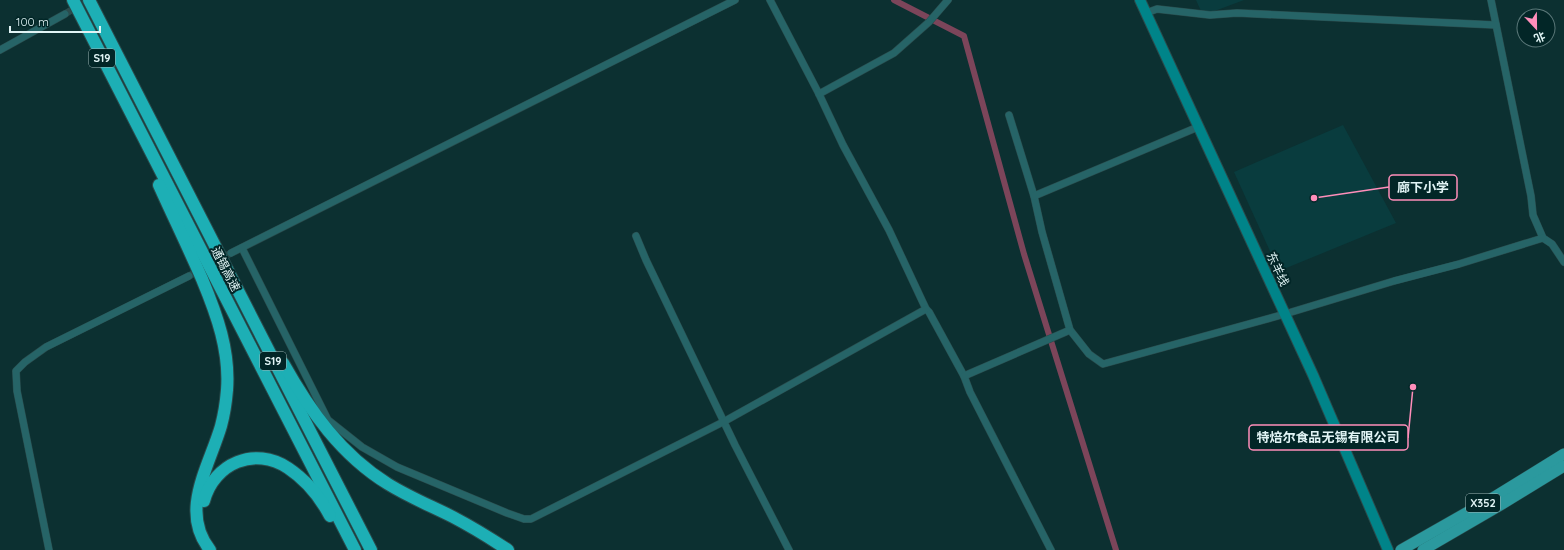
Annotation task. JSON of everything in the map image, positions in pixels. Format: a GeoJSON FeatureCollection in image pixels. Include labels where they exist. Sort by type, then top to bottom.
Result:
{"type":"FeatureCollection","features":[{"type":"Feature","properties":{"kind":"highway","name":"通锡高速"},"geometry":{"type":"LineString","coordinates":[[73,0],[132,116],[160,179],[356,550]]}},
{"type":"Feature","properties":{"kind":"highway","name":"通锡高速"},"geometry":{"type":"LineString","coordinates":[[89,0],[205,229],[371,550]]}},
{"type":"Feature","properties":{"kind":"highway"},"geometry":{"type":"LineString","coordinates":[[160,179],[212,303],[221,330],[226,358],[227,390],[221,426],[202,478],[195,515],[198,526],[210,550]]}},
{"type":"Feature","properties":{"kind":"highway"},"geometry":{"type":"LineString","coordinates":[[205,229],[259,319],[296,386],[322,424],[335,439],[354,458],[387,483],[455,518],[508,550]]}},
{"type":"Feature","properties":{"kind":"highway"},"geometry":{"type":"LineString","coordinates":[[217,550],[211,544],[204,526],[202,513],[206,492],[218,474],[226,467],[247,459],[261,459],[287,467],[307,483],[329,514],[349,550]]}},
{"type":"Feature","properties":{"kind":"main road","name":"东羊线"},"geometry":{"type":"LineString","coordinates":[[1140,0],[1313,375],[1388,550]]}},
{"type":"Feature","properties":{"kind":"main road","name":"X352"},"geometry":{"type":"LineString","coordinates":[[1401,550],[1496,496],[1564,454]]}},
{"type":"Feature","properties":{"kind":"main road","name":"X352"},"geometry":{"type":"LineString","coordinates":[[1423,550],[1564,466]]}},
{"type":"Feature","properties":{"kind":"street"},"geometry":{"type":"LineString","coordinates":[[231,253],[735,0]]}},
{"type":"Feature","properties":{"kind":"street"},"geometry":{"type":"LineString","coordinates":[[770,0],[819,94],[843,145],[889,230],[926,309],[964,376],[970,392],[1051,550]]}},
{"type":"Feature","properties":{"kind":"street"},"geometry":{"type":"LineString","coordinates":[[819,94],[894,53],[929,22],[948,0]]}},
{"type":"Feature","properties":{"kind":"street"},"geometry":{"type":"LineString","coordinates":[[1491,0],[1522,152],[1533,215],[1543,238],[1552,244],[1564,262]]}},
{"type":"Feature","properties":{"kind":"street"},"geometry":{"type":"LineString","coordinates":[[1146,13],[1156,9],[1210,15],[1237,13],[1496,25]]}},
{"type":"Feature","properties":{"kind":"street"},"geometry":{"type":"LineString","coordinates":[[0,50],[65,14]]}},
{"type":"Feature","properties":{"kind":"street"},"geometry":{"type":"LineString","coordinates":[[1008,115],[1034,196],[1042,232],[1070,330],[1090,354],[1103,364],[1285,314],[1394,281],[1459,264],[1543,238]]}},
{"type":"Feature","properties":{"kind":"street"},"geometry":{"type":"LineString","coordinates":[[1034,196],[1198,127]]}},
{"type":"Feature","properties":{"kind":"street"},"geometry":{"type":"LineString","coordinates":[[636,236],[646,260],[725,420],[735,445],[789,550]]}},
{"type":"Feature","properties":{"kind":"street"},"geometry":{"type":"LineString","coordinates":[[242,248],[328,420],[362,447],[397,467],[524,519],[531,519],[725,420],[926,309]]}},
{"type":"Feature","properties":{"kind":"street"},"geometry":{"type":"LineString","coordinates":[[49,550],[17,391],[16,371],[25,362],[46,347],[189,276]]}},
{"type":"Feature","properties":{"kind":"street"},"geometry":{"type":"LineString","coordinates":[[964,376],[1070,330]]}},
{"type":"Feature","properties":{"kind":"shaded area"},"geometry":{"type":"Polygon","coordinates":[[[1196,0],[1244,0],[1212,12],[1201,11],[1196,0]]]}},
{"type":"Feature","properties":{"kind":"shaded area"},"geometry":{"type":"Polygon","coordinates":[[[1343,125],[1396,223],[1279,271],[1234,172],[1343,125]]]}},
{"type":"Feature","properties":{"kind":"waterway"},"geometry":{"type":"LineString","coordinates":[[894,0],[964,36],[1024,254],[1116,550]]}},
{"type":"Feature","properties":{"kind":"tunnel"},"geometry":{"type":"LineString","coordinates":[[65,14],[88,0]]}},
{"type":"Feature","properties":{"kind":"tunnel"},"geometry":{"type":"LineString","coordinates":[[189,276],[231,253]]}},
{"type":"Feature","properties":{"kind":"place","name":"廊下小学"},"geometry":{"type":"Point","coordinates":[1314,198]}},
{"type":"Feature","properties":{"kind":"place","name":"特焙尔食品无锡有限公司"},"geometry":{"type":"Point","coordinates":[1413,387]}}]}
